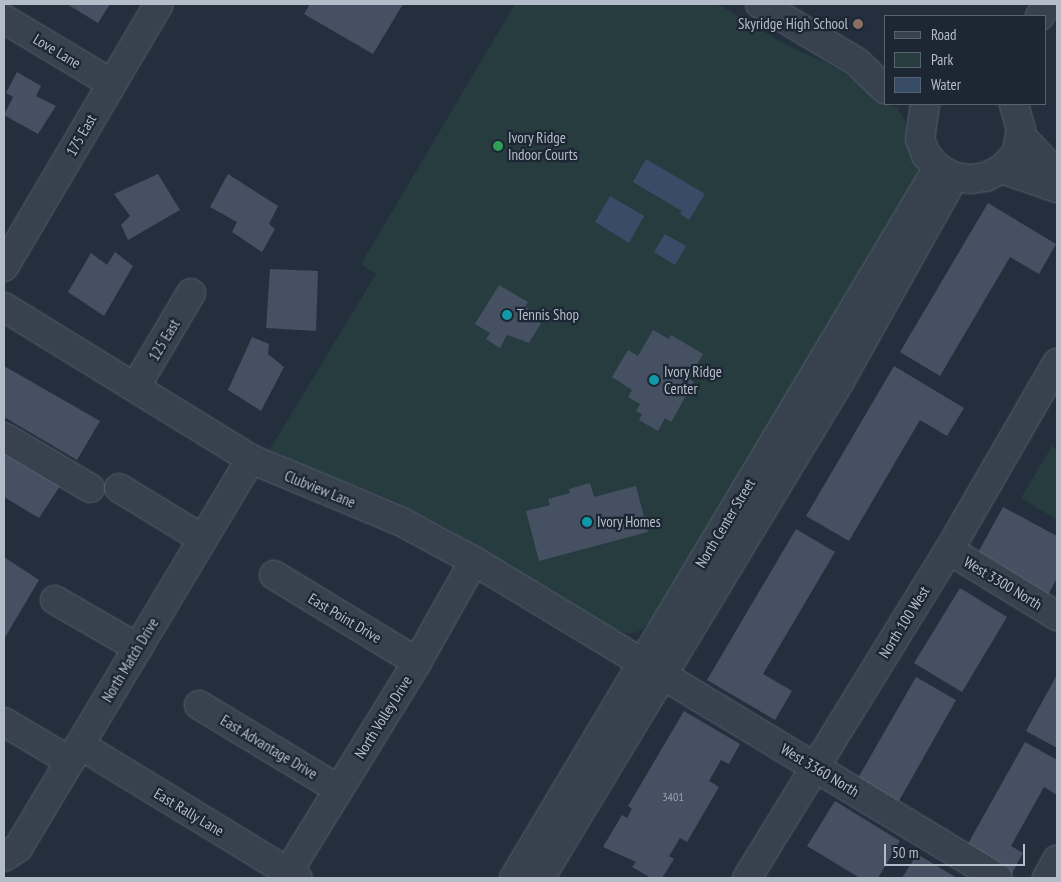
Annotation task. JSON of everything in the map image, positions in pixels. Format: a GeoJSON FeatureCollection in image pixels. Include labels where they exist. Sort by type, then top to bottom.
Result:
{"type":"FeatureCollection","features":[{"type":"Feature","properties":{"kind":"street","name":"175 East"},"geometry":{"type":"LineString","coordinates":[[4,267],[159,4]]}},
{"type":"Feature","properties":{"kind":"street"},"geometry":{"type":"LineString","coordinates":[[760,4],[857,62],[884,88]]}},
{"type":"Feature","properties":{"kind":"street"},"geometry":{"type":"LineString","coordinates":[[1041,15],[1047,4]]}},
{"type":"Feature","properties":{"kind":"street","name":"Love Lane"},"geometry":{"type":"LineString","coordinates":[[4,19],[111,83]]}},
{"type":"Feature","properties":{"kind":"street"},"geometry":{"type":"LineString","coordinates":[[857,62],[884,70]]}},
{"type":"Feature","properties":{"kind":"street"},"geometry":{"type":"LineString","coordinates":[[901,105],[922,114],[923,147],[946,172],[971,180],[1002,169],[1017,152],[1020,135],[1019,114],[1014,105]]}},
{"type":"Feature","properties":{"kind":"street"},"geometry":{"type":"LineString","coordinates":[[1020,135],[1057,174]]}},
{"type":"Feature","properties":{"kind":"street"},"geometry":{"type":"LineString","coordinates":[[1002,169],[1057,188]]}},
{"type":"Feature","properties":{"kind":"street","name":"North Center Street"},"geometry":{"type":"LineString","coordinates":[[540,878],[652,669],[946,172]]}},
{"type":"Feature","properties":{"kind":"street","name":"125 East"},"geometry":{"type":"LineString","coordinates":[[136,386],[192,293]]}},
{"type":"Feature","properties":{"kind":"street","name":"Clubview Lane"},"geometry":{"type":"LineString","coordinates":[[4,307],[136,386],[251,459],[402,522],[474,561],[652,669]]}},
{"type":"Feature","properties":{"kind":"street","name":"North 100 West"},"geometry":{"type":"LineString","coordinates":[[747,878],[814,766],[949,550],[1057,363]]}},
{"type":"Feature","properties":{"kind":"street"},"geometry":{"type":"LineString","coordinates":[[4,438],[90,488]]}},
{"type":"Feature","properties":{"kind":"street","name":"North Match Drive"},"geometry":{"type":"LineString","coordinates":[[4,857],[18,848],[251,459]]}},
{"type":"Feature","properties":{"kind":"street"},"geometry":{"type":"LineString","coordinates":[[119,488],[203,539]]}},
{"type":"Feature","properties":{"kind":"street","name":"West 3300 North"},"geometry":{"type":"LineString","coordinates":[[949,550],[1057,616]]}},
{"type":"Feature","properties":{"kind":"street","name":"North Volley Drive"},"geometry":{"type":"LineString","coordinates":[[293,875],[338,789],[417,662],[474,561]]}},
{"type":"Feature","properties":{"kind":"street","name":"East Point Drive"},"geometry":{"type":"LineString","coordinates":[[274,575],[417,662]]}},
{"type":"Feature","properties":{"kind":"street"},"geometry":{"type":"LineString","coordinates":[[56,600],[138,648]]}},
{"type":"Feature","properties":{"kind":"street","name":"North Center Street"},"geometry":{"type":"LineString","coordinates":[[514,878],[652,669]]}},
{"type":"Feature","properties":{"kind":"street","name":"West 3360 North"},"geometry":{"type":"LineString","coordinates":[[652,669],[998,878]]}},
{"type":"Feature","properties":{"kind":"street","name":"East Advantage Drive"},"geometry":{"type":"LineString","coordinates":[[199,704],[338,789]]}},
{"type":"Feature","properties":{"kind":"street","name":"East Rally Lane"},"geometry":{"type":"LineString","coordinates":[[4,722],[75,753],[293,875]]}},
{"type":"Feature","properties":{"kind":"street"},"geometry":{"type":"LineString","coordinates":[[1047,878],[1057,860]]}},
{"type":"Feature","properties":{"kind":"green space"},"geometry":{"type":"Polygon","coordinates":[[[515,4],[718,4],[788,46],[825,62],[884,97],[884,105],[897,108],[906,122],[918,171],[917,184],[651,621],[642,630],[630,634],[616,630],[445,527],[393,500],[308,468],[270,449],[376,274],[361,264],[515,4]]]}},
{"type":"Feature","properties":{"kind":"green space"},"geometry":{"type":"Polygon","coordinates":[[[1052,446],[1057,449],[1057,520],[1021,498],[1052,446]]]}},
{"type":"Feature","properties":{"kind":"water"},"geometry":{"type":"Polygon","coordinates":[[[646,159],[705,194],[689,220],[680,214],[682,211],[633,182],[646,159]]]}},
{"type":"Feature","properties":{"kind":"water"},"geometry":{"type":"Polygon","coordinates":[[[610,196],[644,216],[629,243],[595,222],[610,196]]]}},
{"type":"Feature","properties":{"kind":"water"},"geometry":{"type":"Polygon","coordinates":[[[665,234],[686,246],[675,265],[654,252],[665,234]]]}},
{"type":"Feature","properties":{"kind":"building"},"geometry":{"type":"Polygon","coordinates":[[[67,4],[110,4],[98,23],[67,4]]]}},
{"type":"Feature","properties":{"kind":"building"},"geometry":{"type":"Polygon","coordinates":[[[310,4],[403,4],[373,54],[304,14],[310,4]]]}},
{"type":"Feature","properties":{"kind":"building"},"geometry":{"type":"Polygon","coordinates":[[[17,72],[41,86],[36,96],[56,106],[38,134],[4,115],[13,97],[6,93],[17,72]]]}},
{"type":"Feature","properties":{"kind":"building"},"geometry":{"type":"Polygon","coordinates":[[[158,174],[180,210],[128,240],[121,225],[130,216],[114,194],[158,174]]]}},
{"type":"Feature","properties":{"kind":"building"},"geometry":{"type":"Polygon","coordinates":[[[228,174],[278,206],[269,224],[275,229],[262,252],[232,232],[237,222],[210,207],[228,174]]]}},
{"type":"Feature","properties":{"kind":"building"},"geometry":{"type":"Polygon","coordinates":[[[988,203],[1056,244],[1039,274],[1010,257],[940,376],[900,352],[988,203]]]}},
{"type":"Feature","properties":{"kind":"building"},"geometry":{"type":"Polygon","coordinates":[[[115,252],[133,266],[104,316],[68,292],[91,253],[107,265],[115,252]]]}},
{"type":"Feature","properties":{"kind":"building"},"geometry":{"type":"Polygon","coordinates":[[[270,269],[318,271],[316,331],[266,328],[270,269]]]}},
{"type":"Feature","properties":{"kind":"building","name":"Tennis Shop"},"geometry":{"type":"Polygon","coordinates":[[[499,285],[528,302],[525,307],[535,313],[532,318],[541,323],[529,343],[507,335],[500,348],[486,339],[490,333],[475,324],[499,285]]]}},
{"type":"Feature","properties":{"kind":"building","name":"Ivory Ridge Center"},"geometry":{"type":"Polygon","coordinates":[[[653,330],[669,339],[671,335],[703,354],[689,379],[694,382],[671,422],[665,418],[658,431],[639,420],[642,414],[636,411],[640,404],[628,397],[632,390],[612,377],[628,350],[638,356],[653,330]]]}},
{"type":"Feature","properties":{"kind":"building"},"geometry":{"type":"Polygon","coordinates":[[[252,337],[269,344],[268,354],[284,367],[261,411],[228,390],[252,337]]]}},
{"type":"Feature","properties":{"kind":"building"},"geometry":{"type":"Polygon","coordinates":[[[4,366],[100,421],[77,460],[4,417],[4,366]]]}},
{"type":"Feature","properties":{"kind":"building"},"geometry":{"type":"Polygon","coordinates":[[[894,366],[964,408],[947,436],[920,420],[849,541],[806,516],[894,366]]]}},
{"type":"Feature","properties":{"kind":"building"},"geometry":{"type":"Polygon","coordinates":[[[4,452],[60,486],[39,518],[4,497],[4,452]]]}},
{"type":"Feature","properties":{"kind":"building","name":"Ivory Homes"},"geometry":{"type":"Polygon","coordinates":[[[590,483],[594,497],[636,486],[648,532],[539,561],[526,511],[550,505],[548,499],[570,493],[569,489],[590,483]]]}},
{"type":"Feature","properties":{"kind":"building"},"geometry":{"type":"Polygon","coordinates":[[[1003,507],[1057,536],[1057,578],[1047,597],[975,558],[1003,507]]]}},
{"type":"Feature","properties":{"kind":"building"},"geometry":{"type":"Polygon","coordinates":[[[796,529],[835,552],[763,674],[792,691],[775,720],[707,680],[796,529]]]}},
{"type":"Feature","properties":{"kind":"building"},"geometry":{"type":"Polygon","coordinates":[[[4,557],[39,580],[4,639],[4,557]]]}},
{"type":"Feature","properties":{"kind":"building"},"geometry":{"type":"Polygon","coordinates":[[[960,588],[1007,617],[962,692],[914,663],[960,588]]]}},
{"type":"Feature","properties":{"kind":"building"},"geometry":{"type":"Polygon","coordinates":[[[1057,675],[1057,748],[1026,731],[1057,675]]]}},
{"type":"Feature","properties":{"kind":"building"},"geometry":{"type":"Polygon","coordinates":[[[916,677],[956,700],[895,808],[854,785],[916,677]]]}},
{"type":"Feature","properties":{"kind":"building"},"geometry":{"type":"Polygon","coordinates":[[[684,711],[740,744],[729,764],[721,760],[709,781],[719,787],[687,842],[680,838],[669,856],[674,859],[662,878],[651,878],[632,867],[636,862],[603,847],[622,815],[627,818],[632,809],[628,806],[684,711]]]}},
{"type":"Feature","properties":{"kind":"building"},"geometry":{"type":"Polygon","coordinates":[[[1025,742],[1057,760],[1057,795],[1044,787],[1011,846],[1023,853],[1011,875],[965,849],[1025,742]]]}},
{"type":"Feature","properties":{"kind":"building"},"geometry":{"type":"Polygon","coordinates":[[[835,801],[900,841],[878,878],[860,878],[807,846],[835,801]]]}},
{"type":"Feature","properties":{"kind":"building"},"geometry":{"type":"Polygon","coordinates":[[[917,854],[957,878],[902,878],[917,854]]]}},
{"type":"Feature","properties":{"kind":"place","name":"Skyridge High School"},"geometry":{"type":"Point","coordinates":[858,24]}},
{"type":"Feature","properties":{"kind":"place","name":"Ivory Ridge Indoor Courts"},"geometry":{"type":"Point","coordinates":[498,146]}},
{"type":"Feature","properties":{"kind":"place","name":"Tennis Shop"},"geometry":{"type":"Point","coordinates":[507,315]}},
{"type":"Feature","properties":{"kind":"place","name":"Ivory Ridge Center"},"geometry":{"type":"Point","coordinates":[654,380]}},
{"type":"Feature","properties":{"kind":"place","name":"Ivory Homes"},"geometry":{"type":"Point","coordinates":[587,522]}}]}
